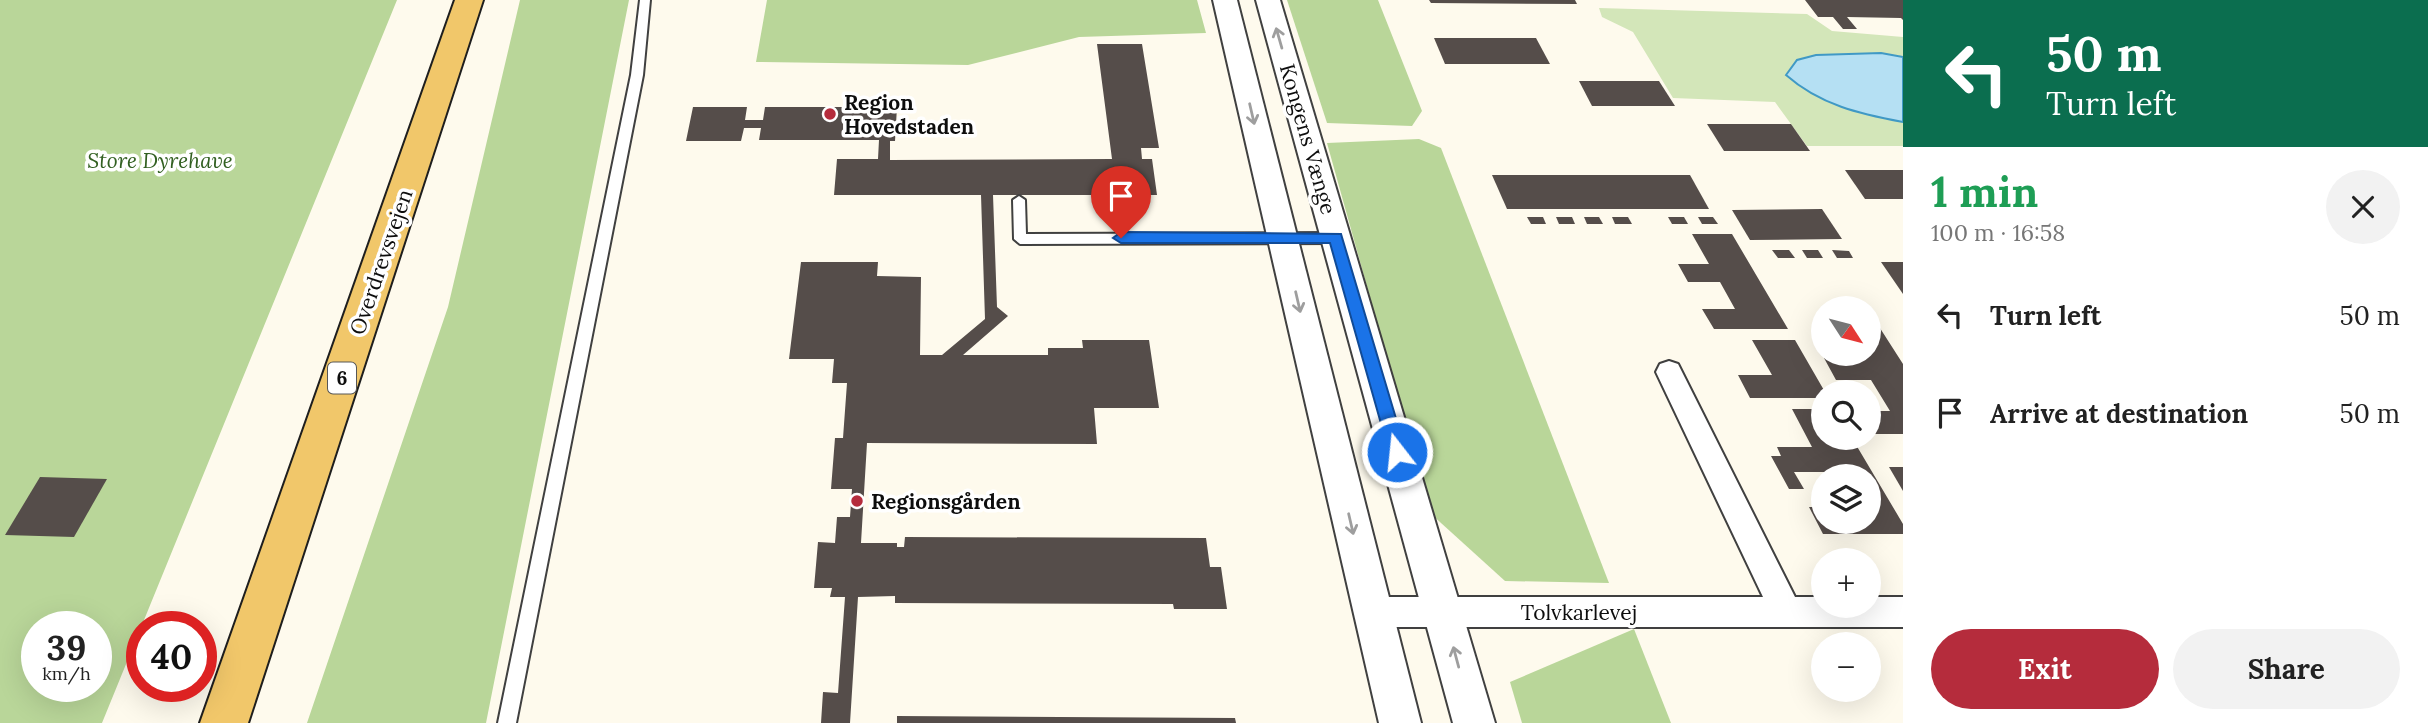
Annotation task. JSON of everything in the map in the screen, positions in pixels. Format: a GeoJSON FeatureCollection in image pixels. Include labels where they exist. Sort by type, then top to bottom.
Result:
{"type":"FeatureCollection","features":[{"type":"Feature","properties":{"kind":"main road","name":"Overdrevsvejen"},"geometry":{"type":"LineString","coordinates":[[224,723],[469,0]]}},
{"type":"Feature","properties":{"kind":"street"},"geometry":{"type":"LineString","coordinates":[[1225,0],[1400,723]]}},
{"type":"Feature","properties":{"kind":"street","name":"Kongens Vænge"},"geometry":{"type":"LineString","coordinates":[[1268,0],[1474,723]]}},
{"type":"Feature","properties":{"kind":"street"},"geometry":{"type":"LineString","coordinates":[[1670,372],[1786,612]]}},
{"type":"Feature","properties":{"kind":"street","name":"Tolvkarlevej"},"geometry":{"type":"LineString","coordinates":[[1372,612],[1903,612]]}},
{"type":"Feature","properties":{"kind":"lane"},"geometry":{"type":"LineString","coordinates":[[507,723],[637,75],[645,0]]}},
{"type":"Feature","properties":{"kind":"lane"},"geometry":{"type":"LineString","coordinates":[[1019,200],[1020,239],[1282,236],[1336,238]]}},
{"type":"Feature","properties":{"kind":"green space","name":"Store Dyrehave"},"geometry":{"type":"Polygon","coordinates":[[[0,0],[397,0],[148,611],[126,611],[126,664],[112,698],[112,611],[21,611],[21,702],[111,702],[102,723],[0,723],[0,0]]]}},
{"type":"Feature","properties":{"kind":"green space"},"geometry":{"type":"Polygon","coordinates":[[[520,0],[629,0],[486,723],[307,723],[448,307],[520,0]]]}},
{"type":"Feature","properties":{"kind":"green space"},"geometry":{"type":"Polygon","coordinates":[[[767,0],[1197,0],[1206,33],[1079,37],[968,65],[756,62],[767,0]]]}},
{"type":"Feature","properties":{"kind":"green space"},"geometry":{"type":"Polygon","coordinates":[[[1287,0],[1378,0],[1422,111],[1412,126],[1327,123],[1287,0]]]}},
{"type":"Feature","properties":{"kind":"green space"},"geometry":{"type":"Polygon","coordinates":[[[1599,8],[1807,14],[1832,31],[1903,37],[1903,146],[1807,146],[1775,102],[1673,98],[1633,32],[1602,17],[1599,8]]]}},
{"type":"Feature","properties":{"kind":"green space"},"geometry":{"type":"Polygon","coordinates":[[[1419,139],[1441,148],[1609,583],[1505,581],[1430,513],[1327,143],[1419,139]]]}},
{"type":"Feature","properties":{"kind":"green space"},"geometry":{"type":"Polygon","coordinates":[[[1634,629],[1671,723],[1522,723],[1510,682],[1634,629]]]}},
{"type":"Feature","properties":{"kind":"water"},"geometry":{"type":"Polygon","coordinates":[[[1881,53],[1903,57],[1903,122],[1841,107],[1813,94],[1786,75],[1797,60],[1816,55],[1881,53]]]}},
{"type":"Feature","properties":{"kind":"building"},"geometry":{"type":"Polygon","coordinates":[[[1429,0],[1575,0],[1577,4],[1431,3],[1429,0]]]}},
{"type":"Feature","properties":{"kind":"building"},"geometry":{"type":"Polygon","coordinates":[[[1805,0],[1903,0],[1903,20],[1847,17],[1857,29],[1843,29],[1833,17],[1818,17],[1805,0]]]}},
{"type":"Feature","properties":{"kind":"building"},"geometry":{"type":"Polygon","coordinates":[[[1434,38],[1536,38],[1550,64],[1445,64],[1434,38]]]}},
{"type":"Feature","properties":{"kind":"building","name":"Regionsgården"},"geometry":{"type":"Polygon","coordinates":[[[1097,44],[1142,44],[1159,148],[1141,148],[1142,159],[1152,159],[1157,195],[993,195],[997,307],[1008,316],[963,355],[1048,355],[1048,348],[1083,348],[1082,340],[1149,340],[1159,408],[1094,408],[1097,444],[867,443],[861,543],[897,543],[897,547],[904,547],[905,537],[1206,538],[1210,567],[1221,567],[1227,609],[1174,609],[1173,604],[895,603],[895,596],[858,597],[850,723],[821,723],[823,692],[838,693],[845,597],[830,597],[832,588],[814,588],[818,542],[835,543],[837,517],[850,517],[852,489],[831,489],[835,438],[843,438],[847,383],[832,383],[834,359],[789,359],[801,262],[878,262],[877,276],[921,277],[920,355],[942,355],[985,319],[981,195],[834,195],[837,159],[878,159],[879,140],[759,140],[761,128],[744,128],[741,141],[686,141],[693,107],[747,107],[745,120],[763,120],[765,107],[897,107],[895,141],[890,141],[890,160],[1112,159],[1097,44]]]}},
{"type":"Feature","properties":{"kind":"building"},"geometry":{"type":"Polygon","coordinates":[[[1579,81],[1659,81],[1675,106],[1592,106],[1579,81]]]}},
{"type":"Feature","properties":{"kind":"building"},"geometry":{"type":"Polygon","coordinates":[[[1707,124],[1791,124],[1810,151],[1724,151],[1707,124]]]}},
{"type":"Feature","properties":{"kind":"building"},"geometry":{"type":"Polygon","coordinates":[[[1845,170],[1903,170],[1903,199],[1865,199],[1845,170]]]}},
{"type":"Feature","properties":{"kind":"building"},"geometry":{"type":"Polygon","coordinates":[[[1492,175],[1690,175],[1709,209],[1507,209],[1492,175]]]}},
{"type":"Feature","properties":{"kind":"building"},"geometry":{"type":"Polygon","coordinates":[[[1822,209],[1842,239],[1750,240],[1732,210],[1822,209]]]}},
{"type":"Feature","properties":{"kind":"building"},"geometry":{"type":"Polygon","coordinates":[[[1527,217],[1543,217],[1546,224],[1531,224],[1527,217]]]}},
{"type":"Feature","properties":{"kind":"building"},"geometry":{"type":"Polygon","coordinates":[[[1556,217],[1572,217],[1575,224],[1559,224],[1556,217]]]}},
{"type":"Feature","properties":{"kind":"building"},"geometry":{"type":"Polygon","coordinates":[[[1584,217],[1599,217],[1603,224],[1587,224],[1584,217]]]}},
{"type":"Feature","properties":{"kind":"building"},"geometry":{"type":"Polygon","coordinates":[[[1612,217],[1628,217],[1632,224],[1615,224],[1612,217]]]}},
{"type":"Feature","properties":{"kind":"building"},"geometry":{"type":"Polygon","coordinates":[[[1668,217],[1684,217],[1688,224],[1672,224],[1668,217]]]}},
{"type":"Feature","properties":{"kind":"building"},"geometry":{"type":"Polygon","coordinates":[[[1698,217],[1713,217],[1718,224],[1702,224],[1698,217]]]}},
{"type":"Feature","properties":{"kind":"building"},"geometry":{"type":"Polygon","coordinates":[[[1692,234],[1732,234],[1788,329],[1714,329],[1702,309],[1735,309],[1720,282],[1688,282],[1678,264],[1709,264],[1692,234]]]}},
{"type":"Feature","properties":{"kind":"building"},"geometry":{"type":"Polygon","coordinates":[[[1772,250],[1789,250],[1795,258],[1778,258],[1772,250]]]}},
{"type":"Feature","properties":{"kind":"building"},"geometry":{"type":"Polygon","coordinates":[[[1802,250],[1818,250],[1823,258],[1807,258],[1802,250]]]}},
{"type":"Feature","properties":{"kind":"building"},"geometry":{"type":"Polygon","coordinates":[[[1832,250],[1849,251],[1853,258],[1837,258],[1832,250]]]}},
{"type":"Feature","properties":{"kind":"building"},"geometry":{"type":"Polygon","coordinates":[[[1881,262],[1903,262],[1903,294],[1881,262]]]}},
{"type":"Feature","properties":{"kind":"building"},"geometry":{"type":"Polygon","coordinates":[[[1881,330],[1903,364],[1903,434],[1881,434],[1881,411],[1890,411],[1881,396],[1881,380],[1836,380],[1828,366],[1881,366],[1881,330]]]}},
{"type":"Feature","properties":{"kind":"building"},"geometry":{"type":"Polygon","coordinates":[[[1752,340],[1795,340],[1818,380],[1811,380],[1811,398],[1750,398],[1738,375],[1772,375],[1752,340]]]}},
{"type":"Feature","properties":{"kind":"building"},"geometry":{"type":"Polygon","coordinates":[[[1792,409],[1811,409],[1811,445],[1792,409]]]}},
{"type":"Feature","properties":{"kind":"building"},"geometry":{"type":"Polygon","coordinates":[[[1777,447],[1859,450],[1867,464],[1811,464],[1811,472],[1794,472],[1804,489],[1789,489],[1771,456],[1781,456],[1777,447]]]}},
{"type":"Feature","properties":{"kind":"building"},"geometry":{"type":"Polygon","coordinates":[[[1889,467],[1903,467],[1903,491],[1889,467]]]}},
{"type":"Feature","properties":{"kind":"building"},"geometry":{"type":"Polygon","coordinates":[[[40,477],[107,479],[74,537],[5,535],[40,477]]]}},
{"type":"Feature","properties":{"kind":"building"},"geometry":{"type":"Polygon","coordinates":[[[1881,487],[1903,524],[1903,534],[1881,534],[1881,487]]]}},
{"type":"Feature","properties":{"kind":"building"},"geometry":{"type":"Polygon","coordinates":[[[897,716],[1235,718],[1236,723],[897,723],[897,716]]]}},
{"type":"Feature","properties":{"kind":"place","name":"Region Hovedstaden"},"geometry":{"type":"Point","coordinates":[830,114]}},
{"type":"Feature","properties":{"kind":"place","name":"Regionsgården"},"geometry":{"type":"Point","coordinates":[857,501]}},
{"type":"Feature","properties":{"kind":"route"},"geometry":{"type":"LineString","coordinates":[[1121,238],[1336,238],[1397,452]]}}]}
